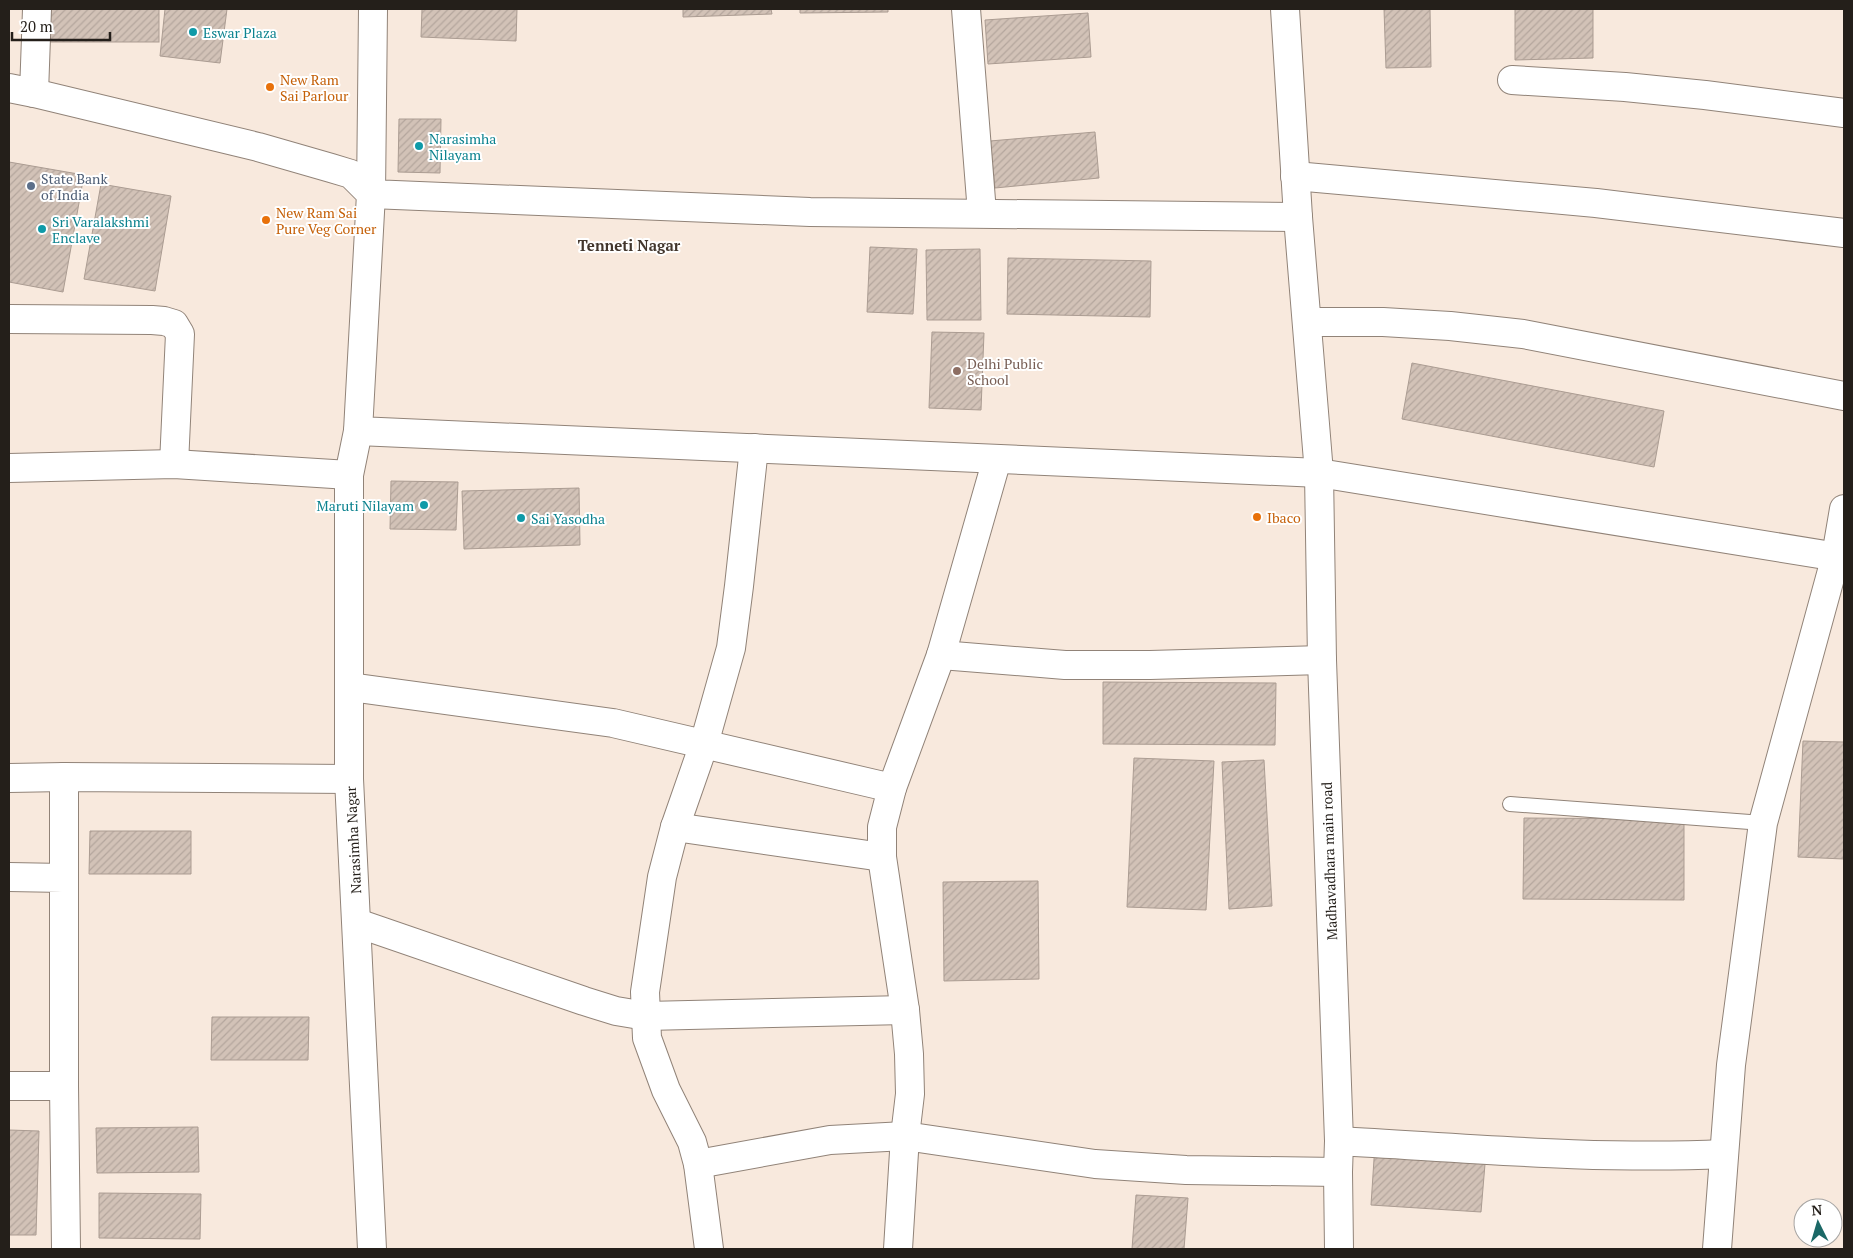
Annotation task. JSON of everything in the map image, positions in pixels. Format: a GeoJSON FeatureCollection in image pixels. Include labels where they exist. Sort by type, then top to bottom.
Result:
{"type":"FeatureCollection","features":[{"type":"Feature","properties":{"kind":"street"},"geometry":{"type":"LineString","coordinates":[[38,9],[21,91],[258,147],[331,168],[351,174],[371,194],[810,212],[1298,217]]}},
{"type":"Feature","properties":{"kind":"street","name":"Narasimha Nagar"},"geometry":{"type":"LineString","coordinates":[[372,1249],[350,779],[350,475],[358,431],[371,194],[373,9]]}},
{"type":"Feature","properties":{"kind":"street"},"geometry":{"type":"LineString","coordinates":[[966,9],[982,213]]}},
{"type":"Feature","properties":{"kind":"street","name":"Madhavadhara main road"},"geometry":{"type":"LineString","coordinates":[[1285,9],[1298,217],[1319,473],[1322,660],[1339,1140],[1339,1249]]}},
{"type":"Feature","properties":{"kind":"street"},"geometry":{"type":"LineString","coordinates":[[1512,80],[1625,87],[1844,113]]}},
{"type":"Feature","properties":{"kind":"street"},"geometry":{"type":"LineString","coordinates":[[1295,176],[1596,203],[1844,233]]}},
{"type":"Feature","properties":{"kind":"street"},"geometry":{"type":"LineString","coordinates":[[9,319],[152,320],[174,324],[180,334],[174,464]]}},
{"type":"Feature","properties":{"kind":"street"},"geometry":{"type":"LineString","coordinates":[[1307,322],[1383,322],[1450,326],[1523,334],[1844,396]]}},
{"type":"Feature","properties":{"kind":"street"},"geometry":{"type":"LineString","coordinates":[[358,431],[1319,473],[1840,557]]}},
{"type":"Feature","properties":{"kind":"street"},"geometry":{"type":"LineString","coordinates":[[709,1249],[698,1164],[692,1142],[666,1090],[648,1038],[645,992],[651,940],[662,876],[675,827],[704,744],[731,648],[754,448]]}},
{"type":"Feature","properties":{"kind":"street"},"geometry":{"type":"LineString","coordinates":[[898,1249],[905,1136],[910,1094],[909,1054],[905,1010],[882,857],[882,827],[892,788],[942,655],[997,459]]}},
{"type":"Feature","properties":{"kind":"street"},"geometry":{"type":"LineString","coordinates":[[9,468],[174,464],[350,475]]}},
{"type":"Feature","properties":{"kind":"street"},"geometry":{"type":"LineString","coordinates":[[1717,1249],[1731,1065],[1764,823],[1840,557],[1844,509]]}},
{"type":"Feature","properties":{"kind":"street"},"geometry":{"type":"LineString","coordinates":[[942,655],[1065,665],[1150,665],[1322,660]]}},
{"type":"Feature","properties":{"kind":"street"},"geometry":{"type":"LineString","coordinates":[[350,687],[613,724],[892,788]]}},
{"type":"Feature","properties":{"kind":"street"},"geometry":{"type":"LineString","coordinates":[[64,777],[66,1249]]}},
{"type":"Feature","properties":{"kind":"street"},"geometry":{"type":"LineString","coordinates":[[9,778],[350,779]]}},
{"type":"Feature","properties":{"kind":"street"},"geometry":{"type":"LineString","coordinates":[[675,827],[882,857]]}},
{"type":"Feature","properties":{"kind":"street"},"geometry":{"type":"LineString","coordinates":[[9,877],[64,878]]}},
{"type":"Feature","properties":{"kind":"street"},"geometry":{"type":"LineString","coordinates":[[357,923],[584,1001],[616,1011],[646,1016],[905,1010]]}},
{"type":"Feature","properties":{"kind":"street"},"geometry":{"type":"LineString","coordinates":[[9,1086],[64,1086]]}},
{"type":"Feature","properties":{"kind":"street"},"geometry":{"type":"LineString","coordinates":[[698,1164],[830,1140],[905,1136],[1095,1164],[1186,1170],[1338,1172]]}},
{"type":"Feature","properties":{"kind":"street"},"geometry":{"type":"LineString","coordinates":[[1339,1140],[1604,1156],[1663,1157],[1724,1154]]}},
{"type":"Feature","properties":{"kind":"lane"},"geometry":{"type":"LineString","coordinates":[[1510,804],[1764,823]]}},
{"type":"Feature","properties":{"kind":"building"},"geometry":{"type":"Polygon","coordinates":[[[44,9],[159,9],[159,42],[44,42],[44,9]]]}},
{"type":"Feature","properties":{"kind":"building","name":"Eswar Plaza"},"geometry":{"type":"Polygon","coordinates":[[[165,9],[227,9],[220,63],[160,56],[165,9]]]}},
{"type":"Feature","properties":{"kind":"building"},"geometry":{"type":"Polygon","coordinates":[[[422,9],[517,9],[516,41],[421,37],[422,9]]]}},
{"type":"Feature","properties":{"kind":"building"},"geometry":{"type":"Polygon","coordinates":[[[683,9],[771,9],[772,14],[683,17],[683,9]]]}},
{"type":"Feature","properties":{"kind":"building"},"geometry":{"type":"Polygon","coordinates":[[[800,9],[888,9],[888,12],[800,13],[800,9]]]}},
{"type":"Feature","properties":{"kind":"building"},"geometry":{"type":"Polygon","coordinates":[[[1384,9],[1430,9],[1431,67],[1386,68],[1384,9]]]}},
{"type":"Feature","properties":{"kind":"building"},"geometry":{"type":"Polygon","coordinates":[[[1515,9],[1593,9],[1593,58],[1515,60],[1515,9]]]}},
{"type":"Feature","properties":{"kind":"building"},"geometry":{"type":"Polygon","coordinates":[[[1088,13],[1091,57],[988,64],[985,20],[1088,13]]]}},
{"type":"Feature","properties":{"kind":"building","name":"Narasimha Nilayam"},"geometry":{"type":"Polygon","coordinates":[[[399,119],[441,119],[440,173],[398,172],[399,119]]]}},
{"type":"Feature","properties":{"kind":"building"},"geometry":{"type":"Polygon","coordinates":[[[1095,132],[1099,178],[995,188],[990,141],[1095,132]]]}},
{"type":"Feature","properties":{"kind":"building","name":"Sri Varalakshmi Enclave"},"geometry":{"type":"Polygon","coordinates":[[[9,162],[84,175],[63,292],[9,282],[9,162]]]}},
{"type":"Feature","properties":{"kind":"building"},"geometry":{"type":"Polygon","coordinates":[[[101,184],[171,196],[155,291],[84,279],[101,184]]]}},
{"type":"Feature","properties":{"kind":"building"},"geometry":{"type":"Polygon","coordinates":[[[870,247],[917,249],[913,314],[867,312],[870,247]]]}},
{"type":"Feature","properties":{"kind":"building"},"geometry":{"type":"Polygon","coordinates":[[[980,249],[981,320],[927,320],[926,250],[980,249]]]}},
{"type":"Feature","properties":{"kind":"building"},"geometry":{"type":"Polygon","coordinates":[[[1008,258],[1151,261],[1150,317],[1007,314],[1008,258]]]}},
{"type":"Feature","properties":{"kind":"building","name":"Delhi Public School"},"geometry":{"type":"Polygon","coordinates":[[[932,332],[984,333],[981,410],[929,408],[932,332]]]}},
{"type":"Feature","properties":{"kind":"building"},"geometry":{"type":"Polygon","coordinates":[[[1412,363],[1664,411],[1654,467],[1402,419],[1412,363]]]}},
{"type":"Feature","properties":{"kind":"building","name":"Maruti Nilayam"},"geometry":{"type":"Polygon","coordinates":[[[391,481],[458,482],[456,530],[390,529],[391,481]]]}},
{"type":"Feature","properties":{"kind":"building","name":"Sai Yasodha"},"geometry":{"type":"Polygon","coordinates":[[[579,488],[580,545],[464,549],[462,491],[579,488]]]}},
{"type":"Feature","properties":{"kind":"building"},"geometry":{"type":"Polygon","coordinates":[[[1103,682],[1276,683],[1275,745],[1103,744],[1103,682]]]}},
{"type":"Feature","properties":{"kind":"building"},"geometry":{"type":"Polygon","coordinates":[[[1803,741],[1844,742],[1844,859],[1798,857],[1803,741]]]}},
{"type":"Feature","properties":{"kind":"building"},"geometry":{"type":"Polygon","coordinates":[[[1134,758],[1214,761],[1206,910],[1127,907],[1134,758]]]}},
{"type":"Feature","properties":{"kind":"building"},"geometry":{"type":"Polygon","coordinates":[[[1264,760],[1272,906],[1229,909],[1222,762],[1264,760]]]}},
{"type":"Feature","properties":{"kind":"building"},"geometry":{"type":"Polygon","coordinates":[[[1524,818],[1684,819],[1684,900],[1523,899],[1524,818]]]}},
{"type":"Feature","properties":{"kind":"building"},"geometry":{"type":"Polygon","coordinates":[[[90,831],[191,831],[191,874],[89,874],[90,831]]]}},
{"type":"Feature","properties":{"kind":"building"},"geometry":{"type":"Polygon","coordinates":[[[1038,881],[1039,979],[944,981],[943,882],[1038,881]]]}},
{"type":"Feature","properties":{"kind":"building"},"geometry":{"type":"Polygon","coordinates":[[[212,1017],[309,1017],[308,1060],[211,1060],[212,1017]]]}},
{"type":"Feature","properties":{"kind":"building"},"geometry":{"type":"Polygon","coordinates":[[[198,1127],[199,1172],[97,1173],[96,1128],[198,1127]]]}},
{"type":"Feature","properties":{"kind":"building"},"geometry":{"type":"Polygon","coordinates":[[[9,1130],[39,1131],[36,1235],[9,1235],[9,1130]]]}},
{"type":"Feature","properties":{"kind":"building"},"geometry":{"type":"Polygon","coordinates":[[[1375,1144],[1486,1152],[1481,1212],[1371,1205],[1375,1144]]]}},
{"type":"Feature","properties":{"kind":"building"},"geometry":{"type":"Polygon","coordinates":[[[99,1193],[201,1194],[200,1239],[99,1238],[99,1193]]]}},
{"type":"Feature","properties":{"kind":"building"},"geometry":{"type":"Polygon","coordinates":[[[1136,1195],[1188,1198],[1184,1249],[1132,1249],[1136,1195]]]}},
{"type":"Feature","properties":{"kind":"place","name":"Eswar Plaza"},"geometry":{"type":"Point","coordinates":[193,32]}},
{"type":"Feature","properties":{"kind":"place","name":"New Ram Sai Parlour"},"geometry":{"type":"Point","coordinates":[270,87]}},
{"type":"Feature","properties":{"kind":"place","name":"Narasimha Nilayam"},"geometry":{"type":"Point","coordinates":[419,146]}},
{"type":"Feature","properties":{"kind":"place","name":"State Bank of India"},"geometry":{"type":"Point","coordinates":[31,186]}},
{"type":"Feature","properties":{"kind":"place","name":"New Ram Sai Pure Veg Corner"},"geometry":{"type":"Point","coordinates":[266,220]}},
{"type":"Feature","properties":{"kind":"place","name":"Sri Varalakshmi Enclave"},"geometry":{"type":"Point","coordinates":[42,229]}},
{"type":"Feature","properties":{"kind":"place","name":"Delhi Public School"},"geometry":{"type":"Point","coordinates":[957,371]}},
{"type":"Feature","properties":{"kind":"place","name":"Maruti Nilayam"},"geometry":{"type":"Point","coordinates":[424,505]}},
{"type":"Feature","properties":{"kind":"place","name":"Ibaco"},"geometry":{"type":"Point","coordinates":[1257,517]}},
{"type":"Feature","properties":{"kind":"place","name":"Sai Yasodha"},"geometry":{"type":"Point","coordinates":[521,518]}},
{"type":"Feature","properties":{"kind":"district","name":"Tenneti Nagar"},"geometry":{"type":"Point","coordinates":[629,245]}}]}
